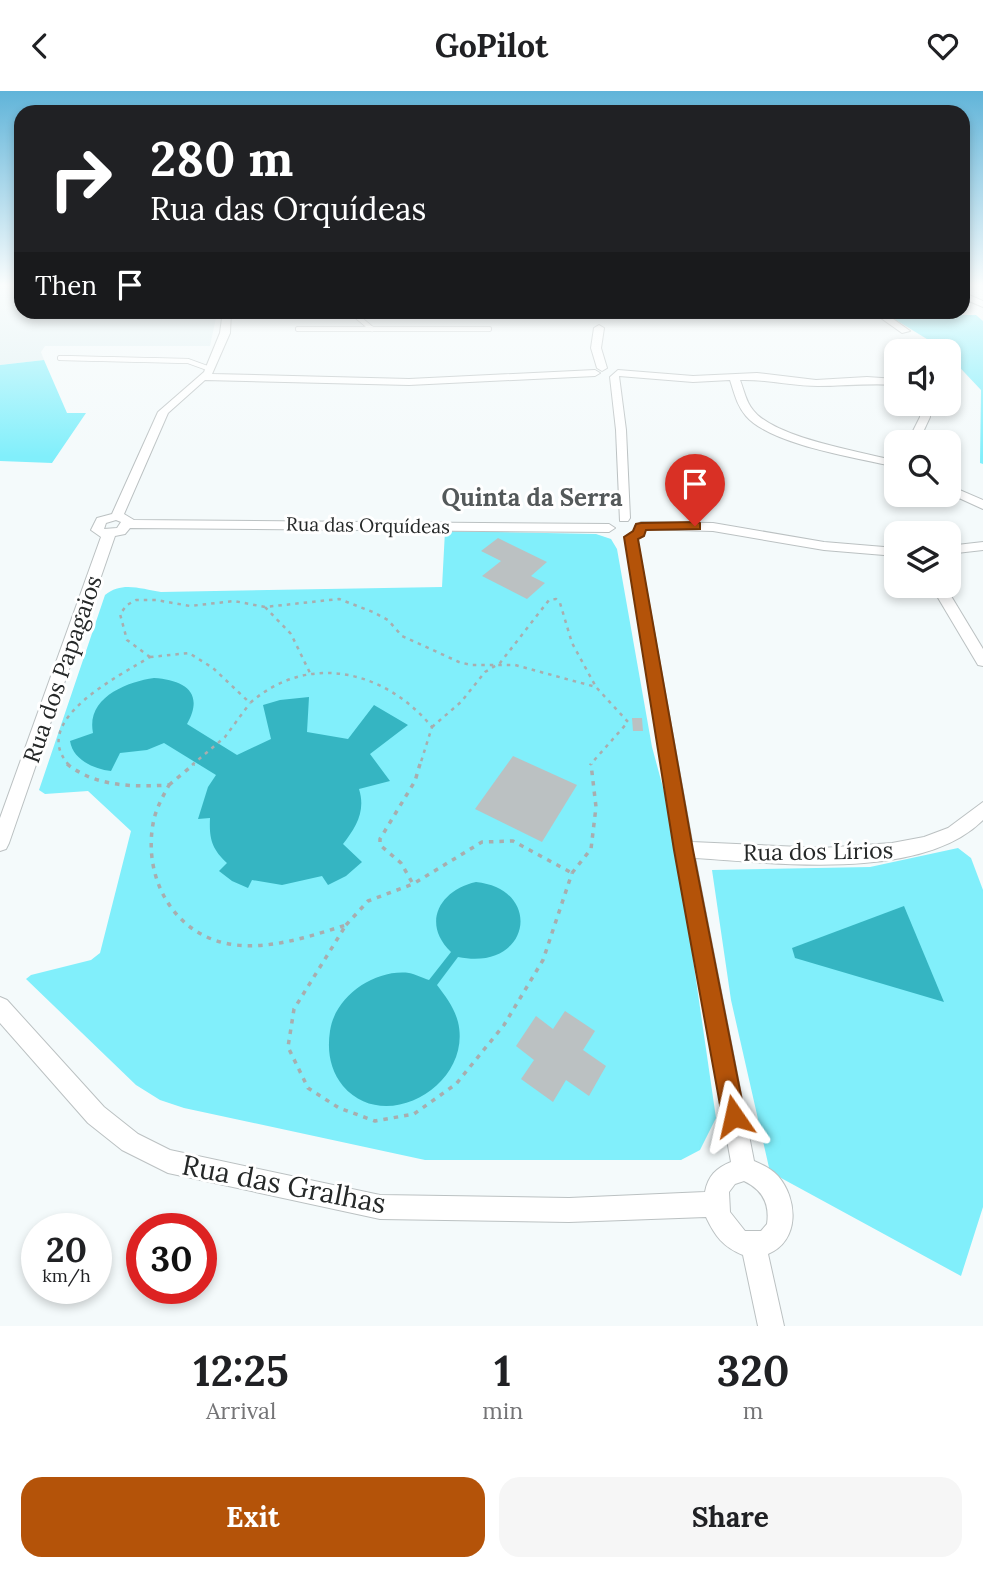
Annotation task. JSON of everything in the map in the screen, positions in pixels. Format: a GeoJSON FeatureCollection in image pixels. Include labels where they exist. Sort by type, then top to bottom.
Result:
{"type":"FeatureCollection","features":[{"type":"Feature","properties":{"kind":"street"},"geometry":{"type":"LineString","coordinates":[[122,520],[163,412],[207,373],[221,342]]}},
{"type":"Feature","properties":{"kind":"street"},"geometry":{"type":"LineString","coordinates":[[597,342],[602,378],[616,375],[693,379],[762,377],[816,383],[884,381]]}},
{"type":"Feature","properties":{"kind":"street"},"geometry":{"type":"LineString","coordinates":[[207,373],[409,382],[599,370]]}},
{"type":"Feature","properties":{"kind":"street"},"geometry":{"type":"LineString","coordinates":[[616,375],[624,518]]}},
{"type":"Feature","properties":{"kind":"street"},"geometry":{"type":"LineString","coordinates":[[734,377],[747,411],[766,426],[808,441],[884,461]]}},
{"type":"Feature","properties":{"kind":"street"},"geometry":{"type":"LineString","coordinates":[[961,494],[983,505]]}},
{"type":"Feature","properties":{"kind":"street"},"geometry":{"type":"LineString","coordinates":[[744,1169],[684,850],[636,532],[635,520],[614,519],[609,528],[620,536],[636,532],[713,527],[824,546],[884,551]]}},
{"type":"Feature","properties":{"kind":"street","name":"Rua das Orquídeas"},"geometry":{"type":"LineString","coordinates":[[122,520],[609,528]]}},
{"type":"Feature","properties":{"kind":"street","name":"Rua dos Papagaios"},"geometry":{"type":"LineString","coordinates":[[0,843],[109,534],[121,531],[122,520]]}},
{"type":"Feature","properties":{"kind":"street"},"geometry":{"type":"LineString","coordinates":[[961,549],[983,546]]}},
{"type":"Feature","properties":{"kind":"street"},"geometry":{"type":"LineString","coordinates":[[945,598],[983,661]]}},
{"type":"Feature","properties":{"kind":"street","name":"Rua dos Lírios"},"geometry":{"type":"LineString","coordinates":[[684,850],[878,854],[920,846],[957,832],[983,809]]}},
{"type":"Feature","properties":{"kind":"street","name":"Rua das Gralhas"},"geometry":{"type":"LineString","coordinates":[[0,1007],[10,1031],[96,1115],[130,1142],[169,1161],[380,1207],[569,1210],[715,1204]]}},
{"type":"Feature","properties":{"kind":"street"},"geometry":{"type":"LineString","coordinates":[[744,1169],[758,1174],[771,1185],[779,1200],[781,1216],[777,1232],[768,1242],[754,1245],[741,1242],[728,1233],[719,1220],[715,1204],[716,1190],[722,1178],[732,1171],[744,1169]]}},
{"type":"Feature","properties":{"kind":"street"},"geometry":{"type":"LineString","coordinates":[[754,1245],[771,1326]]}},
{"type":"Feature","properties":{"kind":"lane"},"geometry":{"type":"LineString","coordinates":[[60,358],[188,361],[207,373]]}},
{"type":"Feature","properties":{"kind":"path"},"geometry":{"type":"LineString","coordinates":[[150,656],[127,640],[121,626],[120,614],[127,605],[136,600],[190,605],[234,601],[265,607],[339,599],[373,612],[388,620],[402,636],[459,662],[471,665],[500,663],[596,687]]}},
{"type":"Feature","properties":{"kind":"path"},"geometry":{"type":"LineString","coordinates":[[414,884],[401,863],[380,845],[380,839],[415,781],[432,727],[461,702],[485,672],[500,663],[549,600],[556,599],[560,603],[572,643],[596,687],[628,722],[590,765],[596,807],[591,849],[572,873],[543,960],[504,1025],[456,1084],[414,1114],[375,1121],[339,1108],[308,1088],[288,1047],[294,1009],[346,925],[368,901],[391,890],[414,884],[482,842],[513,841],[572,873]]}},
{"type":"Feature","properties":{"kind":"path"},"geometry":{"type":"LineString","coordinates":[[265,607],[291,634],[311,674]]}},
{"type":"Feature","properties":{"kind":"path"},"geometry":{"type":"LineString","coordinates":[[169,785],[127,786],[103,782],[73,767],[60,756],[57,747],[71,711],[150,656],[189,653],[214,668],[250,703]]}},
{"type":"Feature","properties":{"kind":"path"},"geometry":{"type":"LineString","coordinates":[[346,925],[265,945],[234,945],[210,939],[177,920],[165,901],[153,867],[154,816],[169,785],[225,737],[260,691],[274,683],[311,674],[345,675],[377,683],[414,704],[432,727]]}},
{"type":"Feature","properties":{"kind":"shaded area"},"geometry":{"type":"Polygon","coordinates":[[[0,342],[211,342],[210,346],[45,346],[41,352],[44,360],[0,365],[0,342]]]}},
{"type":"Feature","properties":{"kind":"shaded area"},"geometry":{"type":"Polygon","coordinates":[[[961,342],[983,342],[983,464],[980,463],[981,390],[961,369],[961,342]]]}},
{"type":"Feature","properties":{"kind":"shaded area"},"geometry":{"type":"Polygon","coordinates":[[[44,360],[67,413],[86,413],[52,463],[0,461],[0,365],[44,360]]]}},
{"type":"Feature","properties":{"kind":"shaded area"},"geometry":{"type":"Polygon","coordinates":[[[445,531],[596,534],[611,539],[617,549],[652,747],[674,828],[716,1118],[700,1150],[681,1160],[425,1160],[184,1108],[160,1100],[136,1085],[26,979],[31,975],[91,960],[100,953],[131,831],[88,791],[45,794],[39,790],[105,595],[125,587],[161,592],[442,587],[445,531]]]}},
{"type":"Feature","properties":{"kind":"shaded area"},"geometry":{"type":"Polygon","coordinates":[[[154,678],[174,682],[188,690],[194,704],[187,724],[237,755],[271,739],[263,705],[280,700],[309,697],[307,732],[348,739],[374,705],[408,725],[370,754],[390,781],[359,789],[360,812],[343,844],[362,862],[346,876],[328,885],[322,876],[282,885],[252,880],[248,888],[219,871],[227,863],[212,843],[210,818],[198,819],[208,787],[216,775],[164,743],[147,750],[120,753],[111,771],[91,766],[80,758],[70,741],[93,733],[92,721],[102,701],[132,683],[154,678]]]}},
{"type":"Feature","properties":{"kind":"shaded area"},"geometry":{"type":"Polygon","coordinates":[[[958,848],[971,858],[983,890],[983,1207],[961,1276],[770,1172],[731,1000],[712,870],[870,867],[958,848]]]}},
{"type":"Feature","properties":{"kind":"shaded area"},"geometry":{"type":"Polygon","coordinates":[[[476,882],[498,888],[512,899],[519,913],[520,928],[514,942],[501,953],[483,958],[458,957],[437,985],[452,1007],[458,1022],[459,1045],[452,1065],[440,1083],[422,1096],[402,1104],[381,1106],[361,1100],[343,1086],[332,1067],[329,1046],[333,1018],[348,996],[370,980],[383,975],[409,973],[429,980],[451,952],[437,930],[439,909],[453,892],[476,882]]]}},
{"type":"Feature","properties":{"kind":"shaded area"},"geometry":{"type":"Polygon","coordinates":[[[904,906],[944,1002],[795,958],[792,948],[904,906]]]}},
{"type":"Feature","properties":{"kind":"building"},"geometry":{"type":"Polygon","coordinates":[[[498,538],[547,562],[531,576],[545,583],[527,599],[482,576],[501,561],[481,551],[498,538]]]}},
{"type":"Feature","properties":{"kind":"building"},"geometry":{"type":"Polygon","coordinates":[[[632,718],[642,718],[643,731],[633,731],[632,718]]]}},
{"type":"Feature","properties":{"kind":"building"},"geometry":{"type":"Polygon","coordinates":[[[513,756],[577,785],[542,842],[475,809],[513,756]]]}},
{"type":"Feature","properties":{"kind":"building"},"geometry":{"type":"Polygon","coordinates":[[[565,1011],[595,1031],[583,1050],[606,1066],[589,1096],[566,1080],[553,1102],[521,1079],[534,1060],[516,1046],[536,1016],[553,1029],[565,1011]]]}},
{"type":"Feature","properties":{"kind":"district","name":"Quinta da Serra"},"geometry":{"type":"Point","coordinates":[532,497]}},
{"type":"Feature","properties":{"kind":"route"},"geometry":{"type":"LineString","coordinates":[[695,526],[641,526],[639,533],[631,537],[684,850],[734,1116]]}}]}
